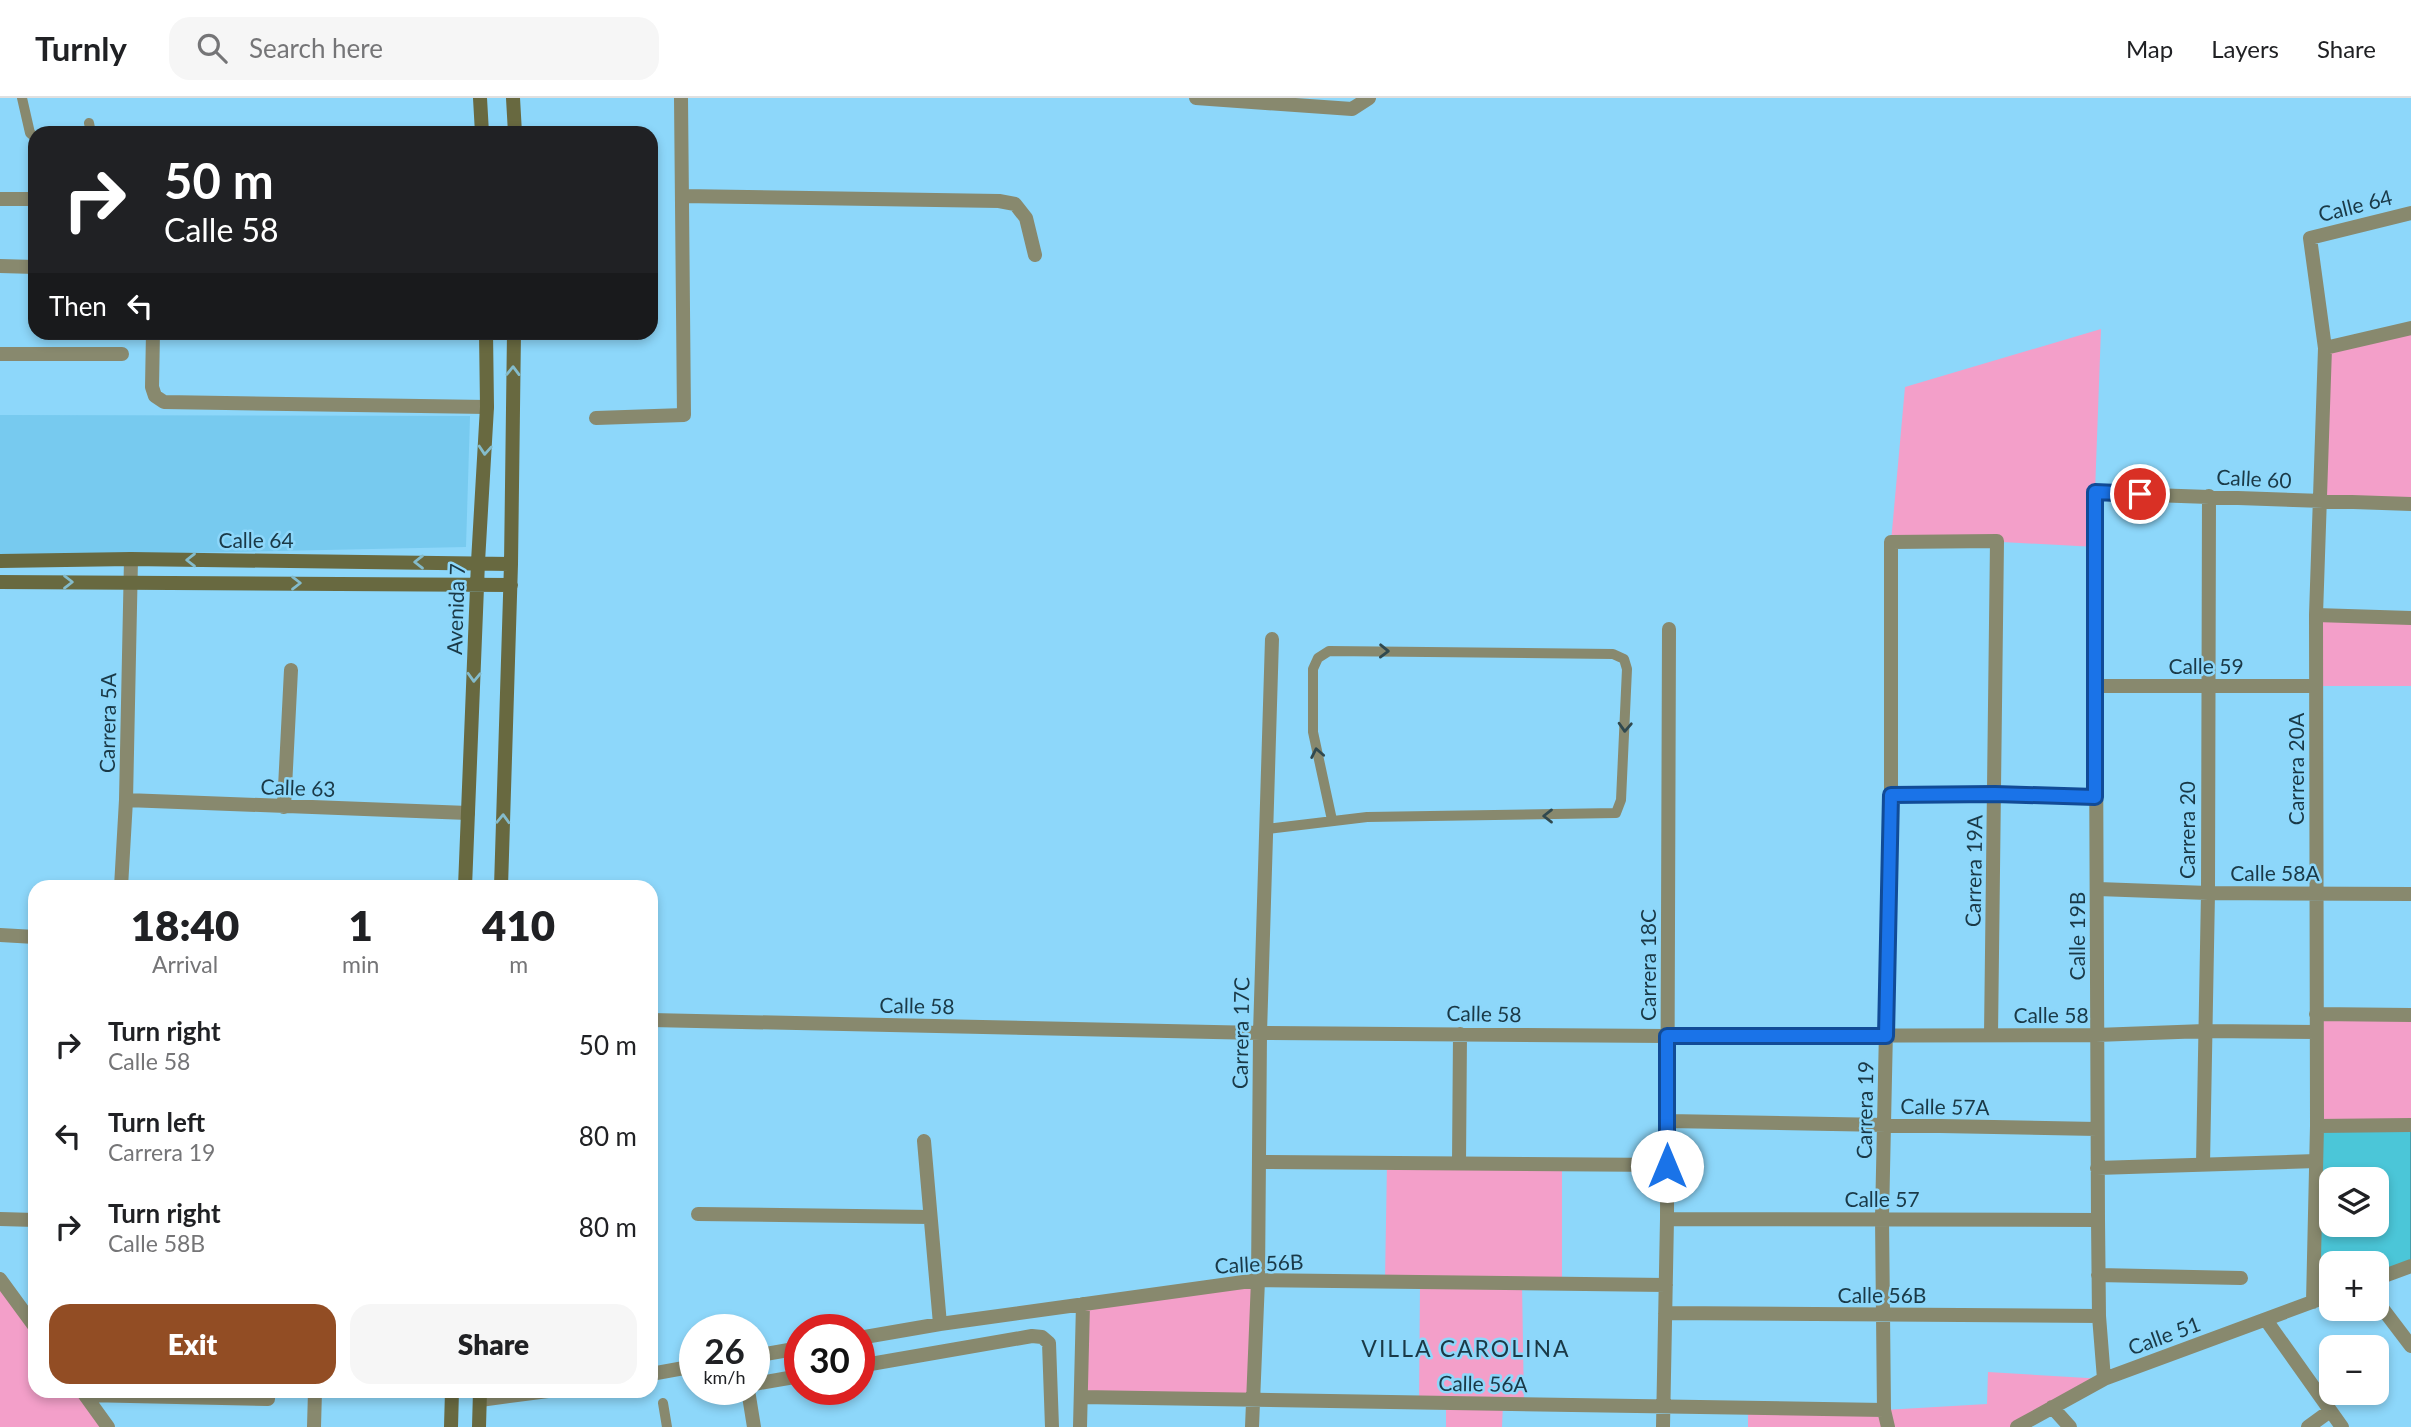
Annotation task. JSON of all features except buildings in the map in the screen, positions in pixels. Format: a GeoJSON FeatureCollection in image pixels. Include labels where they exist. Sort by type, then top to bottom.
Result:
{"type":"FeatureCollection","features":[{"type":"Feature","properties":{"kind":"main road"},"geometry":{"type":"LineString","coordinates":[[480,98],[482,126]]}},
{"type":"Feature","properties":{"kind":"main road"},"geometry":{"type":"LineString","coordinates":[[513,98],[514,126]]}},
{"type":"Feature","properties":{"kind":"main road","name":"Avenida 7"},"geometry":{"type":"LineString","coordinates":[[465,880],[478,562],[488,407],[486,340]]}},
{"type":"Feature","properties":{"kind":"main road"},"geometry":{"type":"LineString","coordinates":[[501,880],[511,585],[514,340]]}},
{"type":"Feature","properties":{"kind":"main road","name":"Calle 64"},"geometry":{"type":"LineString","coordinates":[[0,561],[131,559],[511,564]]}},
{"type":"Feature","properties":{"kind":"main road","name":"Calle 64"},"geometry":{"type":"LineString","coordinates":[[0,582],[511,585]]}},
{"type":"Feature","properties":{"kind":"main road"},"geometry":{"type":"LineString","coordinates":[[451,1427],[452,1398]]}},
{"type":"Feature","properties":{"kind":"main road"},"geometry":{"type":"LineString","coordinates":[[479,1427],[480,1398]]}},
{"type":"Feature","properties":{"kind":"street"},"geometry":{"type":"LineString","coordinates":[[596,418],[684,415],[681,98]]}},
{"type":"Feature","properties":{"kind":"street"},"geometry":{"type":"LineString","coordinates":[[1196,98],[1352,109],[1369,98]]}},
{"type":"Feature","properties":{"kind":"street"},"geometry":{"type":"LineString","coordinates":[[682,196],[999,201],[1015,204],[1026,218],[1035,255]]}},
{"type":"Feature","properties":{"kind":"street"},"geometry":{"type":"LineString","coordinates":[[0,199],[28,199]]}},
{"type":"Feature","properties":{"kind":"street","name":"Calle 64"},"geometry":{"type":"LineString","coordinates":[[2310,238],[2411,213]]}},
{"type":"Feature","properties":{"kind":"street","name":"Carrera 20A"},"geometry":{"type":"LineString","coordinates":[[2310,238],[2325,348],[2316,615],[2317,1126],[2313,1302]]}},
{"type":"Feature","properties":{"kind":"street"},"geometry":{"type":"LineString","coordinates":[[0,267],[28,267]]}},
{"type":"Feature","properties":{"kind":"street"},"geometry":{"type":"LineString","coordinates":[[2325,348],[2411,328]]}},
{"type":"Feature","properties":{"kind":"street"},"geometry":{"type":"LineString","coordinates":[[153,340],[152,387],[155,396],[164,402],[488,407]]}},
{"type":"Feature","properties":{"kind":"street"},"geometry":{"type":"LineString","coordinates":[[0,354],[122,354]]}},
{"type":"Feature","properties":{"kind":"street","name":"Calle 60"},"geometry":{"type":"LineString","coordinates":[[2095,492],[2411,504]]}},
{"type":"Feature","properties":{"kind":"street","name":"Calle 19B"},"geometry":{"type":"LineString","coordinates":[[2095,492],[2098,1275],[2104,1379]]}},
{"type":"Feature","properties":{"kind":"street","name":"Carrera 20"},"geometry":{"type":"LineString","coordinates":[[2203,1164],[2208,893],[2209,496]]}},
{"type":"Feature","properties":{"kind":"street","name":"Carrera 19"},"geometry":{"type":"LineString","coordinates":[[1888,1427],[1884,1410],[1882,1218],[1891,795],[1891,542],[1997,541]]}},
{"type":"Feature","properties":{"kind":"street","name":"Carrera 19A"},"geometry":{"type":"LineString","coordinates":[[1991,1035],[1997,541]]}},
{"type":"Feature","properties":{"kind":"street","name":"Carrera 5A"},"geometry":{"type":"LineString","coordinates":[[121,880],[126,800],[131,559]]}},
{"type":"Feature","properties":{"kind":"street"},"geometry":{"type":"LineString","coordinates":[[2316,615],[2411,618]]}},
{"type":"Feature","properties":{"kind":"street","name":"Carrera 18C"},"geometry":{"type":"LineString","coordinates":[[1663,1427],[1668,1121],[1669,629]]}},
{"type":"Feature","properties":{"kind":"street","name":"Carrera 17C"},"geometry":{"type":"LineString","coordinates":[[1252,1427],[1258,1280],[1260,1032],[1272,639]]}},
{"type":"Feature","properties":{"kind":"street"},"geometry":{"type":"LineString","coordinates":[[284,807],[290,670]]}},
{"type":"Feature","properties":{"kind":"street","name":"Calle 59"},"geometry":{"type":"LineString","coordinates":[[2096,686],[2316,686]]}},
{"type":"Feature","properties":{"kind":"street"},"geometry":{"type":"LineString","coordinates":[[1891,795],[2095,797]]}},
{"type":"Feature","properties":{"kind":"street","name":"Calle 63"},"geometry":{"type":"LineString","coordinates":[[126,800],[468,813]]}},
{"type":"Feature","properties":{"kind":"street","name":"Calle 58A"},"geometry":{"type":"LineString","coordinates":[[2098,889],[2208,893],[2411,894]]}},
{"type":"Feature","properties":{"kind":"street"},"geometry":{"type":"LineString","coordinates":[[0,935],[28,937]]}},
{"type":"Feature","properties":{"kind":"street"},"geometry":{"type":"LineString","coordinates":[[2316,1014],[2411,1015]]}},
{"type":"Feature","properties":{"kind":"street","name":"Calle 58"},"geometry":{"type":"LineString","coordinates":[[658,1020],[1260,1032],[1667,1036],[2316,1032]]}},
{"type":"Feature","properties":{"kind":"street"},"geometry":{"type":"LineString","coordinates":[[1459,1163],[1460,1034]]}},
{"type":"Feature","properties":{"kind":"street","name":"Calle 57A"},"geometry":{"type":"LineString","coordinates":[[1668,1121],[2097,1129]]}},
{"type":"Feature","properties":{"kind":"street"},"geometry":{"type":"LineString","coordinates":[[2317,1126],[2411,1125]]}},
{"type":"Feature","properties":{"kind":"street"},"geometry":{"type":"LineString","coordinates":[[924,1141],[940,1324]]}},
{"type":"Feature","properties":{"kind":"street"},"geometry":{"type":"LineString","coordinates":[[2097,1168],[2316,1161]]}},
{"type":"Feature","properties":{"kind":"street"},"geometry":{"type":"LineString","coordinates":[[1260,1162],[1667,1166]]}},
{"type":"Feature","properties":{"kind":"street"},"geometry":{"type":"LineString","coordinates":[[698,1214],[930,1217]]}},
{"type":"Feature","properties":{"kind":"street"},"geometry":{"type":"LineString","coordinates":[[0,1219],[28,1220]]}},
{"type":"Feature","properties":{"kind":"street","name":"Calle 57"},"geometry":{"type":"LineString","coordinates":[[1667,1219],[2098,1220]]}},
{"type":"Feature","properties":{"kind":"street"},"geometry":{"type":"LineString","coordinates":[[2389,1274],[2411,1266]]}},
{"type":"Feature","properties":{"kind":"street"},"geometry":{"type":"LineString","coordinates":[[2098,1275],[2241,1278]]}},
{"type":"Feature","properties":{"kind":"street"},"geometry":{"type":"LineString","coordinates":[[0,1279],[28,1317]]}},
{"type":"Feature","properties":{"kind":"street","name":"Calle 56B"},"geometry":{"type":"LineString","coordinates":[[875,1335],[1258,1280],[1666,1285]]}},
{"type":"Feature","properties":{"kind":"street","name":"Calle 51"},"geometry":{"type":"LineString","coordinates":[[2017,1427],[2104,1379],[2319,1300]]}},
{"type":"Feature","properties":{"kind":"street"},"geometry":{"type":"LineString","coordinates":[[1080,1427],[1083,1304]]}},
{"type":"Feature","properties":{"kind":"street","name":"Calle 56B"},"geometry":{"type":"LineString","coordinates":[[1665,1313],[2099,1316]]}},
{"type":"Feature","properties":{"kind":"street"},"geometry":{"type":"LineString","coordinates":[[2389,1317],[2411,1346]]}},
{"type":"Feature","properties":{"kind":"street"},"geometry":{"type":"LineString","coordinates":[[2266,1320],[2342,1427]]}},
{"type":"Feature","properties":{"kind":"street"},"geometry":{"type":"LineString","coordinates":[[875,1363],[1032,1336],[1042,1337],[1049,1343],[1051,1427]]}},
{"type":"Feature","properties":{"kind":"street"},"geometry":{"type":"LineString","coordinates":[[658,1373],[679,1369]]}},
{"type":"Feature","properties":{"kind":"street"},"geometry":{"type":"LineString","coordinates":[[87,1398],[108,1427]]}},
{"type":"Feature","properties":{"kind":"street"},"geometry":{"type":"LineString","coordinates":[[314,1427],[315,1398]]}},
{"type":"Feature","properties":{"kind":"street","name":"Calle 56A"},"geometry":{"type":"LineString","coordinates":[[1081,1398],[1884,1410]]}},
{"type":"Feature","properties":{"kind":"street"},"geometry":{"type":"LineString","coordinates":[[750,1405],[754,1427]]}},
{"type":"Feature","properties":{"kind":"street"},"geometry":{"type":"LineString","coordinates":[[2052,1407],[2070,1427]]}},
{"type":"Feature","properties":{"kind":"street"},"geometry":{"type":"LineString","coordinates":[[2308,1427],[2330,1411]]}},
{"type":"Feature","properties":{"kind":"lane"},"geometry":{"type":"LineString","coordinates":[[22,98],[28,126]]}},
{"type":"Feature","properties":{"kind":"lane"},"geometry":{"type":"LineString","coordinates":[[1267,829],[1332,820],[1616,813],[1621,800],[1627,669],[1624,659],[1613,654],[1329,651],[1318,658],[1313,669],[1313,732],[1332,820]]}},
{"type":"Feature","properties":{"kind":"lane"},"geometry":{"type":"LineString","coordinates":[[663,1403],[667,1427]]}},
{"type":"Feature","properties":{"kind":"shaded area"},"geometry":{"type":"Polygon","coordinates":[[[2411,328],[2411,504],[2319,502],[2325,348],[2411,328]]]}},
{"type":"Feature","properties":{"kind":"shaded area"},"geometry":{"type":"Polygon","coordinates":[[[2101,329],[2095,492],[2096,547],[1983,541],[1891,542],[1905,387],[2101,329]]]}},
{"type":"Feature","properties":{"kind":"shaded area"},"geometry":{"type":"Polygon","coordinates":[[[0,415],[470,416],[466,547],[0,557],[0,415]]]}},
{"type":"Feature","properties":{"kind":"shaded area"},"geometry":{"type":"Polygon","coordinates":[[[2316,615],[2411,618],[2411,686],[2316,686],[2316,615]]]}},
{"type":"Feature","properties":{"kind":"shaded area"},"geometry":{"type":"Polygon","coordinates":[[[2316,1014],[2411,1015],[2411,1125],[2317,1126],[2316,1014]]]}},
{"type":"Feature","properties":{"kind":"shaded area"},"geometry":{"type":"Polygon","coordinates":[[[1387,1163],[1562,1164],[1562,1284],[1522,1284],[1524,1405],[1503,1404],[1502,1427],[1446,1427],[1446,1403],[1419,1403],[1420,1282],[1385,1281],[1387,1163]]]}},
{"type":"Feature","properties":{"kind":"shaded area"},"geometry":{"type":"Polygon","coordinates":[[[0,1279],[28,1317],[28,1398],[87,1398],[108,1427],[0,1427],[0,1279]]]}},
{"type":"Feature","properties":{"kind":"shaded area"},"geometry":{"type":"Polygon","coordinates":[[[1258,1280],[1252,1400],[1081,1397],[1083,1304],[1258,1280]]]}},
{"type":"Feature","properties":{"kind":"shaded area"},"geometry":{"type":"Polygon","coordinates":[[[1988,1372],[2104,1379],[2017,1427],[1748,1427],[1748,1408],[1884,1410],[1987,1404],[1988,1372]]]}},
{"type":"Feature","properties":{"kind":"district","name":"VILLA CAROLINA"},"geometry":{"type":"Point","coordinates":[1466,1348]}},
{"type":"Feature","properties":{"kind":"route"},"geometry":{"type":"LineString","coordinates":[[1667,1166],[1667,1036],[1886,1036],[1891,795],[2095,797],[2095,492],[2140,494]]}}]}
